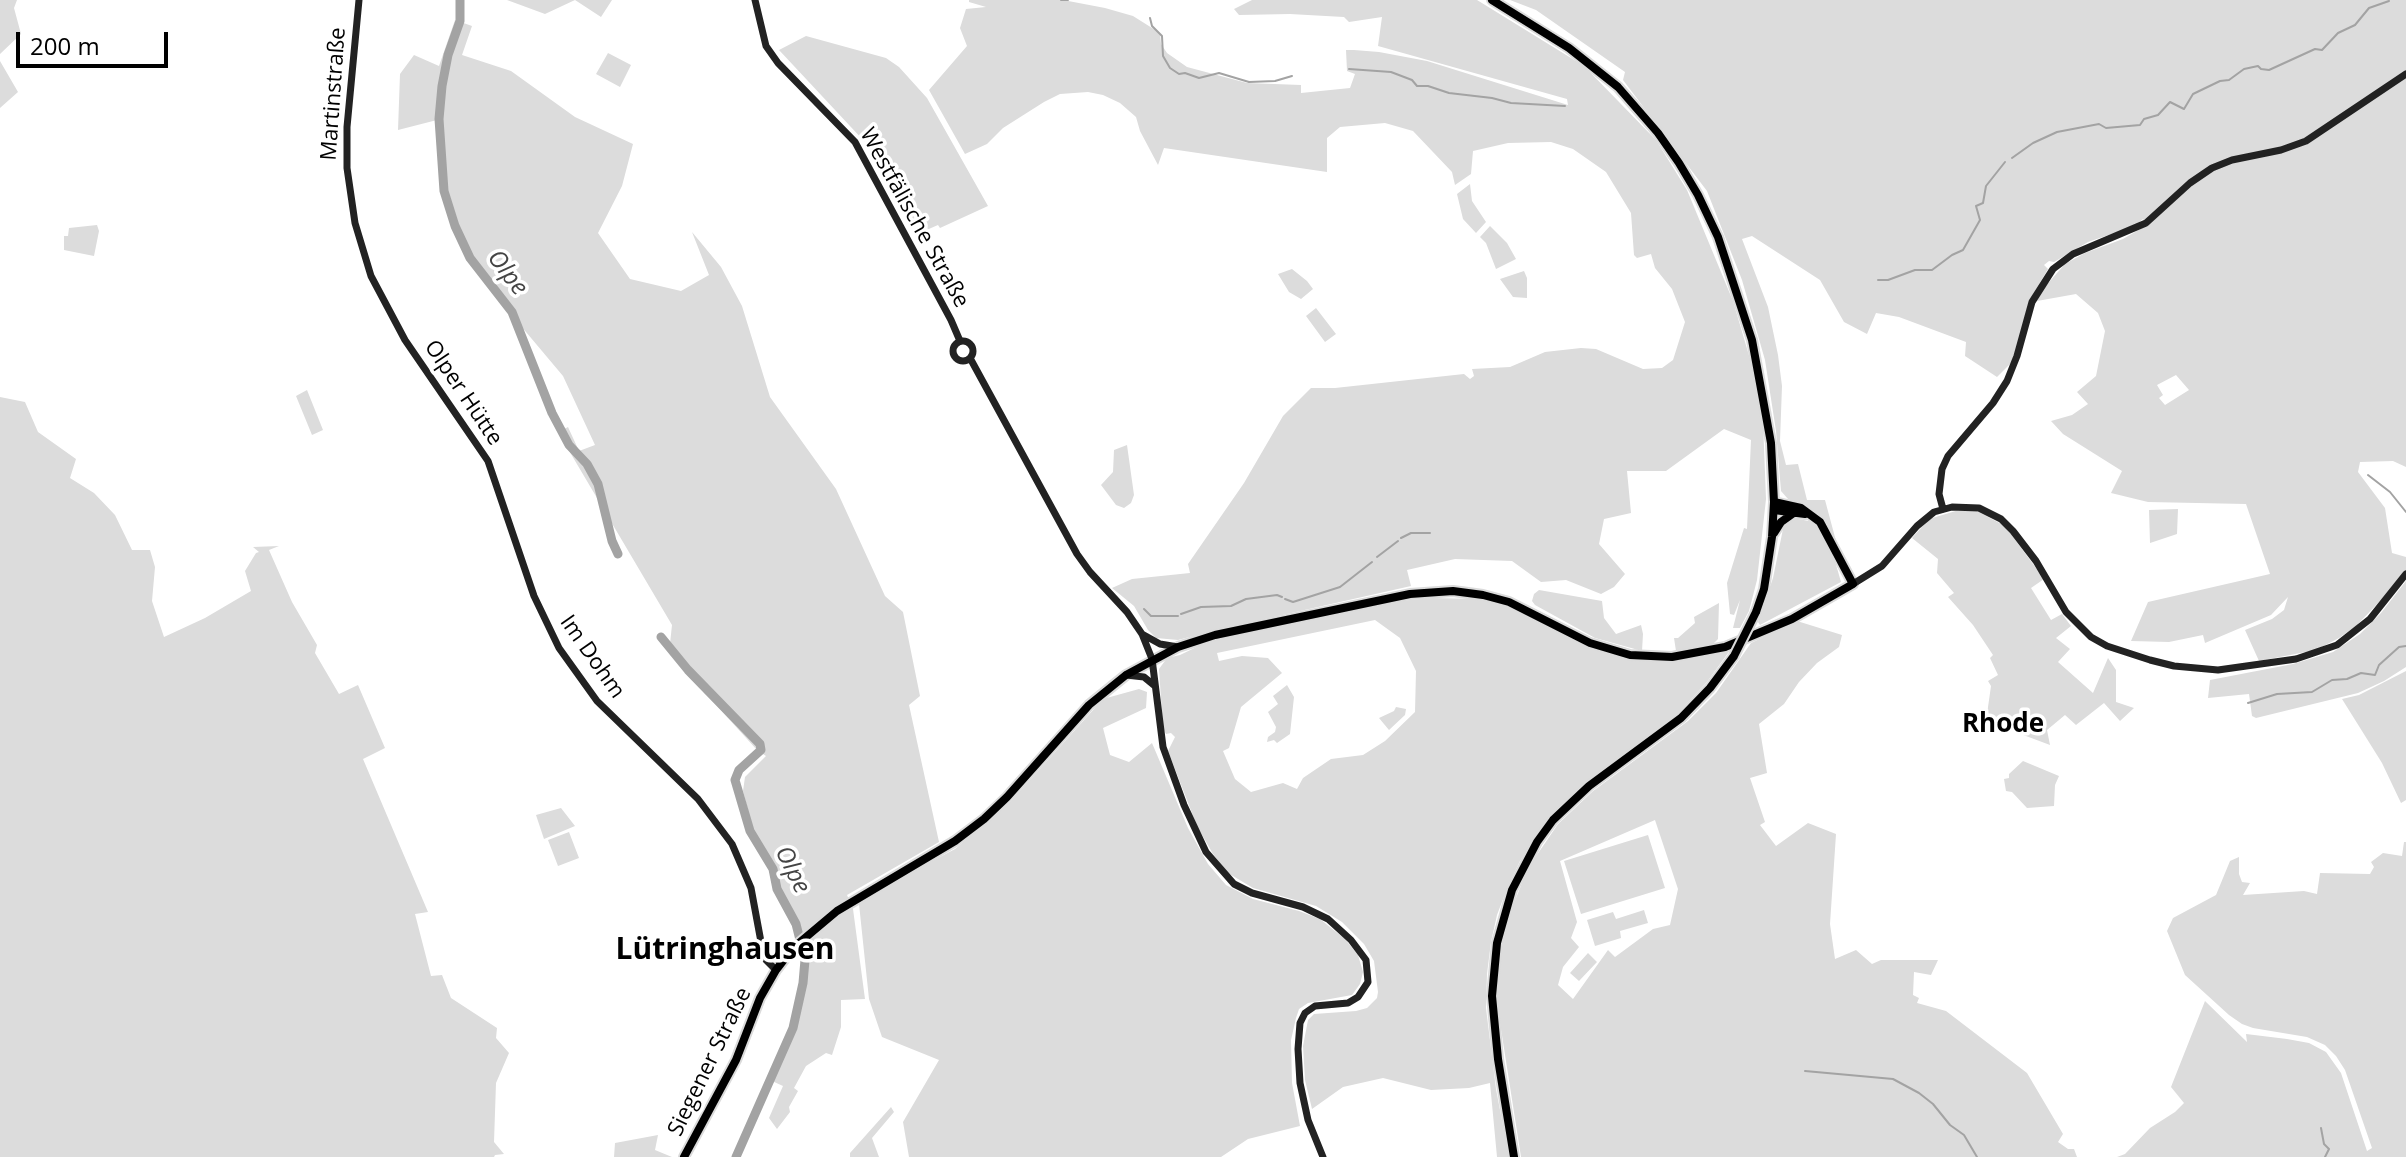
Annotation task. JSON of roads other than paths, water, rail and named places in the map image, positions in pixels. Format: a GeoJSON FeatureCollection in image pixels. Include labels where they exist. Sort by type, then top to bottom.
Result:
{"type":"FeatureCollection","features":[{"type":"Feature","properties":{"kind":"main road"},"geometry":{"type":"LineString","coordinates":[[1492,0],[1569,48],[1618,87],[1658,133],[1698,195],[1727,262],[1752,340],[1769,424],[1774,506],[1767,575],[1756,612],[1734,656],[1710,688],[1681,718],[1589,786],[1553,820],[1537,842],[1512,890],[1497,943],[1492,996],[1498,1059],[1514,1157]]}},
{"type":"Feature","properties":{"kind":"main road"},"geometry":{"type":"LineString","coordinates":[[1774,506],[1813,516]]}},
{"type":"Feature","properties":{"kind":"main road"},"geometry":{"type":"LineString","coordinates":[[1774,506],[1795,506],[1813,516],[1824,528],[1853,584]]}},
{"type":"Feature","properties":{"kind":"main road"},"geometry":{"type":"LineString","coordinates":[[1772,537],[1781,522],[1795,512]]}},
{"type":"Feature","properties":{"kind":"main road","name":"Siegener Straße"},"geometry":{"type":"LineString","coordinates":[[684,1157],[729,1074],[760,998],[793,948],[820,923],[864,893],[955,841],[984,819],[1089,705],[1126,675],[1152,659],[1215,635],[1410,594],[1453,591],[1509,602],[1590,643],[1644,656],[1672,657],[1740,642],[1792,619],[1853,584]]}},
{"type":"Feature","properties":{"kind":"street","name":"Martinstraße"},"geometry":{"type":"LineString","coordinates":[[349,190],[347,127],[359,0]]}},
{"type":"Feature","properties":{"kind":"street","name":"Westfälische Straße"},"geometry":{"type":"LineString","coordinates":[[755,0],[766,46],[778,63],[855,142],[960,341]]}},
{"type":"Feature","properties":{"kind":"street"},"geometry":{"type":"LineString","coordinates":[[1943,509],[1939,483],[1948,456],[2003,388],[2017,356],[2032,302],[2053,269],[2073,254],[2146,223],[2190,183],[2212,168],[2306,141],[2406,74]]}},
{"type":"Feature","properties":{"kind":"street","name":"Olper Hütte"},"geometry":{"type":"LineString","coordinates":[[349,190],[371,276],[405,340],[488,461],[519,557],[544,619]]}},
{"type":"Feature","properties":{"kind":"street"},"geometry":{"type":"LineString","coordinates":[[970,358],[961,360],[955,356],[954,348],[960,341],[966,341],[973,347],[970,358],[1077,554],[1142,634],[1152,659],[1160,731],[1168,763],[1196,835],[1216,866],[1243,889],[1303,907],[1328,919],[1351,940],[1366,960],[1368,982],[1358,997],[1344,1004],[1315,1006],[1305,1013],[1300,1023],[1300,1083],[1308,1120],[1323,1157]]}},
{"type":"Feature","properties":{"kind":"street"},"geometry":{"type":"LineString","coordinates":[[1853,584],[1882,566],[1917,526],[1943,509],[1969,506],[2001,519],[2029,550],[2075,623],[2107,646],[2174,666],[2218,670],[2296,659],[2345,641],[2370,619],[2406,574]]}},
{"type":"Feature","properties":{"kind":"street","name":"Im Dohm"},"geometry":{"type":"LineString","coordinates":[[544,619],[575,672],[611,716],[698,799],[732,844],[751,888],[764,943]]}},
{"type":"Feature","properties":{"kind":"street"},"geometry":{"type":"LineString","coordinates":[[1142,634],[1160,644],[1178,647]]}},
{"type":"Feature","properties":{"kind":"street"},"geometry":{"type":"LineString","coordinates":[[1126,675],[1144,677],[1156,687]]}},
{"type":"Feature","properties":{"kind":"street"},"geometry":{"type":"LineString","coordinates":[[764,943],[775,949],[793,948]]}},
{"type":"Feature","properties":{"kind":"street"},"geometry":{"type":"LineString","coordinates":[[764,943],[779,967]]}},
{"type":"Feature","properties":{"kind":"waterway","name":"Olpe"},"geometry":{"type":"LineString","coordinates":[[460,0],[460,21],[448,55],[439,119],[444,191],[455,226],[470,258],[512,312],[552,413],[569,445],[587,464],[598,484],[618,554]]}},
{"type":"Feature","properties":{"kind":"waterway"},"geometry":{"type":"LineString","coordinates":[[1061,0],[1068,0]]}},
{"type":"Feature","properties":{"kind":"waterway"},"geometry":{"type":"LineString","coordinates":[[2012,158],[2033,143],[2057,132],[2099,124],[2106,128],[2140,125],[2144,119],[2158,115],[2170,102],[2184,109],[2193,94],[2229,80],[2244,69],[2258,66],[2269,70],[2315,49],[2322,50],[2338,33],[2355,25],[2369,8],[2389,1]]}},
{"type":"Feature","properties":{"kind":"waterway"},"geometry":{"type":"LineString","coordinates":[[1150,18],[1152,26],[1162,36],[1163,56],[1170,68],[1179,74],[1199,78],[1219,73],[1249,82],[1275,81],[1292,76]]}},
{"type":"Feature","properties":{"kind":"waterway"},"geometry":{"type":"LineString","coordinates":[[1349,69],[1391,72],[1412,80],[1417,86],[1449,93],[1511,103],[1565,106]]}},
{"type":"Feature","properties":{"kind":"waterway"},"geometry":{"type":"LineString","coordinates":[[1878,280],[1888,280],[1915,270],[1932,270],[1963,250],[1980,220],[1976,206],[1983,203],[1986,186],[2005,162]]}},
{"type":"Feature","properties":{"kind":"waterway"},"geometry":{"type":"LineString","coordinates":[[2368,475],[2390,492],[2406,512]]}},
{"type":"Feature","properties":{"kind":"waterway"},"geometry":{"type":"LineString","coordinates":[[1401,538],[1411,533],[1430,533]]}},
{"type":"Feature","properties":{"kind":"waterway"},"geometry":{"type":"LineString","coordinates":[[1377,557],[1398,541]]}},
{"type":"Feature","properties":{"kind":"waterway"},"geometry":{"type":"LineString","coordinates":[[1285,599],[1293,602],[1340,587],[1372,562]]}},
{"type":"Feature","properties":{"kind":"waterway"},"geometry":{"type":"LineString","coordinates":[[1181,614],[1201,607],[1231,606],[1246,599],[1282,597]]}},
{"type":"Feature","properties":{"kind":"waterway"},"geometry":{"type":"LineString","coordinates":[[1144,609],[1151,616],[1178,616]]}},
{"type":"Feature","properties":{"kind":"waterway","name":"Olpe"},"geometry":{"type":"LineString","coordinates":[[661,637],[688,670],[760,744],[761,750],[739,770],[735,780],[750,831],[773,869],[777,889],[796,924],[805,960],[793,1028],[736,1157]]}},
{"type":"Feature","properties":{"kind":"waterway"},"geometry":{"type":"LineString","coordinates":[[2248,703],[2277,694],[2312,692],[2332,680],[2347,679],[2361,673],[2375,675],[2379,665],[2399,647],[2406,646]]}},
{"type":"Feature","properties":{"kind":"waterway"},"geometry":{"type":"LineString","coordinates":[[1805,1071],[1893,1079],[1933,1104],[1950,1125],[1964,1135],[1977,1157]]}},
{"type":"Feature","properties":{"kind":"waterway"},"geometry":{"type":"LineString","coordinates":[[2321,1128],[2324,1144],[2329,1149],[2325,1157]]}},
{"type":"Feature","properties":{"kind":"district","name":"Rhode"},"geometry":{"type":"Point","coordinates":[2003,725]}},
{"type":"Feature","properties":{"kind":"district","name":"Lütringhausen"},"geometry":{"type":"Point","coordinates":[725,950]}}]}
